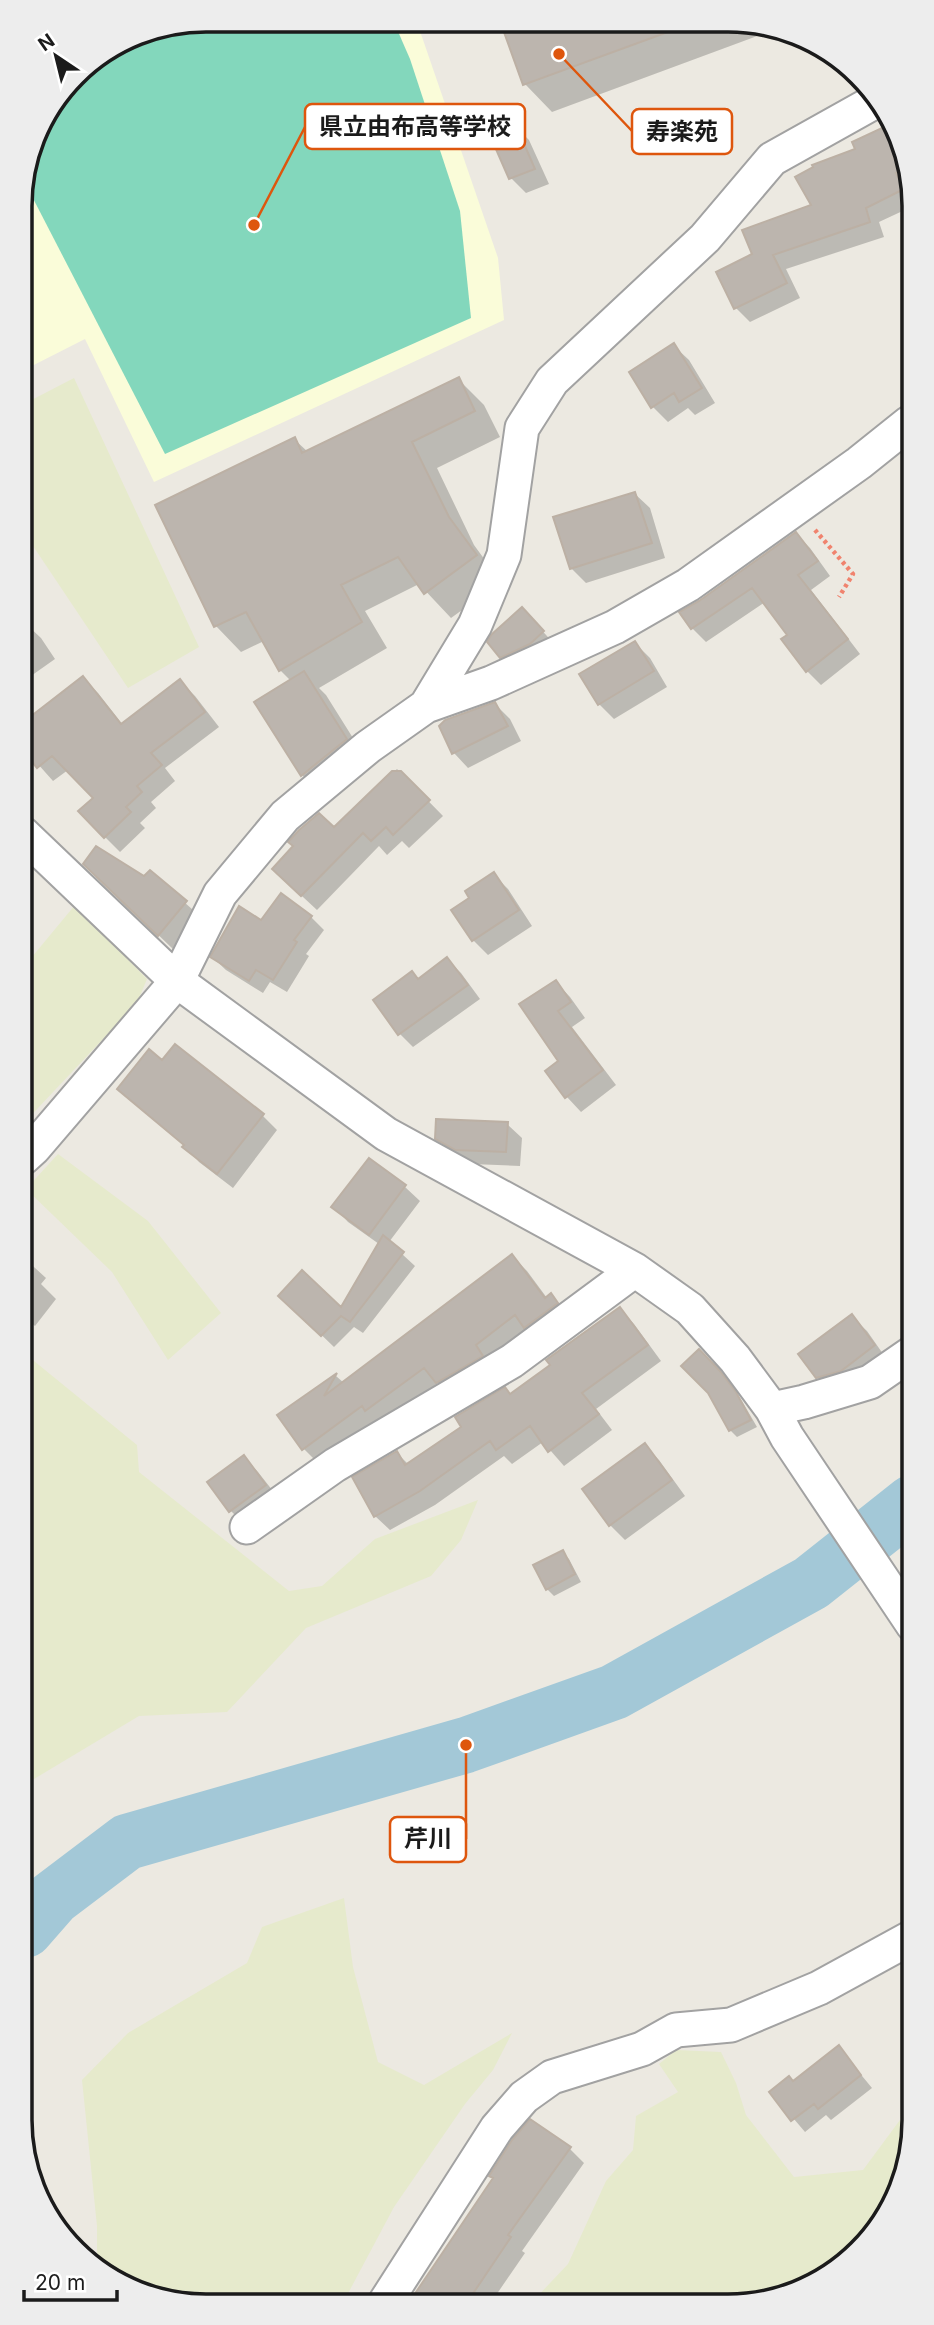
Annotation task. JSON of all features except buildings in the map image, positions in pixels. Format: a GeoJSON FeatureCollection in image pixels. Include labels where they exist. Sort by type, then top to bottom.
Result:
{"type":"FeatureCollection","features":[{"type":"Feature","properties":{"kind":"street"},"geometry":{"type":"LineString","coordinates":[[426,706],[475,625],[503,555],[522,428],[552,381],[705,238],[772,159],[870,105]]}},
{"type":"Feature","properties":{"kind":"street"},"geometry":{"type":"LineString","coordinates":[[32,1150],[177,981],[220,894],[285,816],[368,747],[426,706],[491,682],[615,627],[688,585],[902,427]]}},
{"type":"Feature","properties":{"kind":"street"},"geometry":{"type":"LineString","coordinates":[[32,843],[177,981],[386,1133],[635,1270],[690,1309],[735,1359],[772,1409],[787,1437],[902,1609]]}},
{"type":"Feature","properties":{"kind":"street"},"geometry":{"type":"LineString","coordinates":[[247,1527],[335,1465],[512,1361],[635,1270]]}},
{"type":"Feature","properties":{"kind":"street"},"geometry":{"type":"LineString","coordinates":[[772,1409],[870,1382],[902,1360]]}},
{"type":"Feature","properties":{"kind":"street"},"geometry":{"type":"LineString","coordinates":[[391,2294],[498,2128],[524,2097],[552,2077],[642,2049],[676,2031],[731,2025],[819,1988],[902,1943]]}},
{"type":"Feature","properties":{"kind":"path"},"geometry":{"type":"LineString","coordinates":[[796,508],[853,574],[839,597]]}},
{"type":"Feature","properties":{"kind":"shaded area"},"geometry":{"type":"Polygon","coordinates":[[[194,32],[421,32],[498,258],[504,320],[154,482],[85,339],[32,366],[32,194],[37,161],[49,129],[75,91],[91,91],[91,75],[109,61],[129,49],[172,35],[194,32]]]}},
{"type":"Feature","properties":{"kind":"shaded area"},"geometry":{"type":"Polygon","coordinates":[[[74,378],[199,647],[128,688],[32,544],[32,400],[74,378]]]}},
{"type":"Feature","properties":{"kind":"shaded area"},"geometry":{"type":"Polygon","coordinates":[[[75,905],[147,979],[137,1003],[32,1114],[32,957],[75,905]]]}},
{"type":"Feature","properties":{"kind":"shaded area"},"geometry":{"type":"Polygon","coordinates":[[[58,1154],[148,1221],[221,1313],[168,1360],[112,1272],[32,1195],[32,1182],[58,1154]]]}},
{"type":"Feature","properties":{"kind":"shaded area"},"geometry":{"type":"Polygon","coordinates":[[[32,1359],[137,1445],[139,1472],[289,1591],[322,1586],[375,1539],[478,1500],[461,1540],[431,1576],[306,1628],[227,1712],[139,1716],[32,1780],[32,1359]]]}},
{"type":"Feature","properties":{"kind":"shaded area"},"geometry":{"type":"Polygon","coordinates":[[[344,1898],[353,1967],[378,2062],[424,2085],[512,2033],[493,2070],[465,2104],[394,2207],[348,2294],[183,2292],[129,2276],[97,2255],[97,2226],[82,2080],[128,2033],[247,1963],[262,1927],[344,1898]]]}},
{"type":"Feature","properties":{"kind":"shaded area"},"geometry":{"type":"Polygon","coordinates":[[[676,2050],[721,2052],[736,2083],[746,2115],[794,2177],[863,2170],[902,2117],[899,2153],[893,2175],[867,2225],[834,2258],[805,2276],[773,2288],[728,2294],[540,2294],[568,2264],[606,2181],[633,2150],[636,2116],[678,2092],[659,2064],[676,2050]]]}},
{"type":"Feature","properties":{"kind":"green space"},"geometry":{"type":"Polygon","coordinates":[[[194,32],[398,32],[410,59],[460,211],[471,318],[165,454],[32,196],[37,161],[49,129],[75,91],[91,91],[91,75],[129,49],[150,41],[194,32]]]}},
{"type":"Feature","properties":{"kind":"waterway"},"geometry":{"type":"LineString","coordinates":[[32,1922],[53,1898],[127,1842],[466,1745],[614,1692],[811,1583],[902,1511]]}},
{"type":"Feature","properties":{"kind":"place","name":"寿楽苑"},"geometry":{"type":"Point","coordinates":[559,54]}},
{"type":"Feature","properties":{"kind":"place","name":"県立由布高等学校"},"geometry":{"type":"Point","coordinates":[254,225]}},
{"type":"Feature","properties":{"kind":"place","name":"芹川"},"geometry":{"type":"Point","coordinates":[466,1745]}}]}
